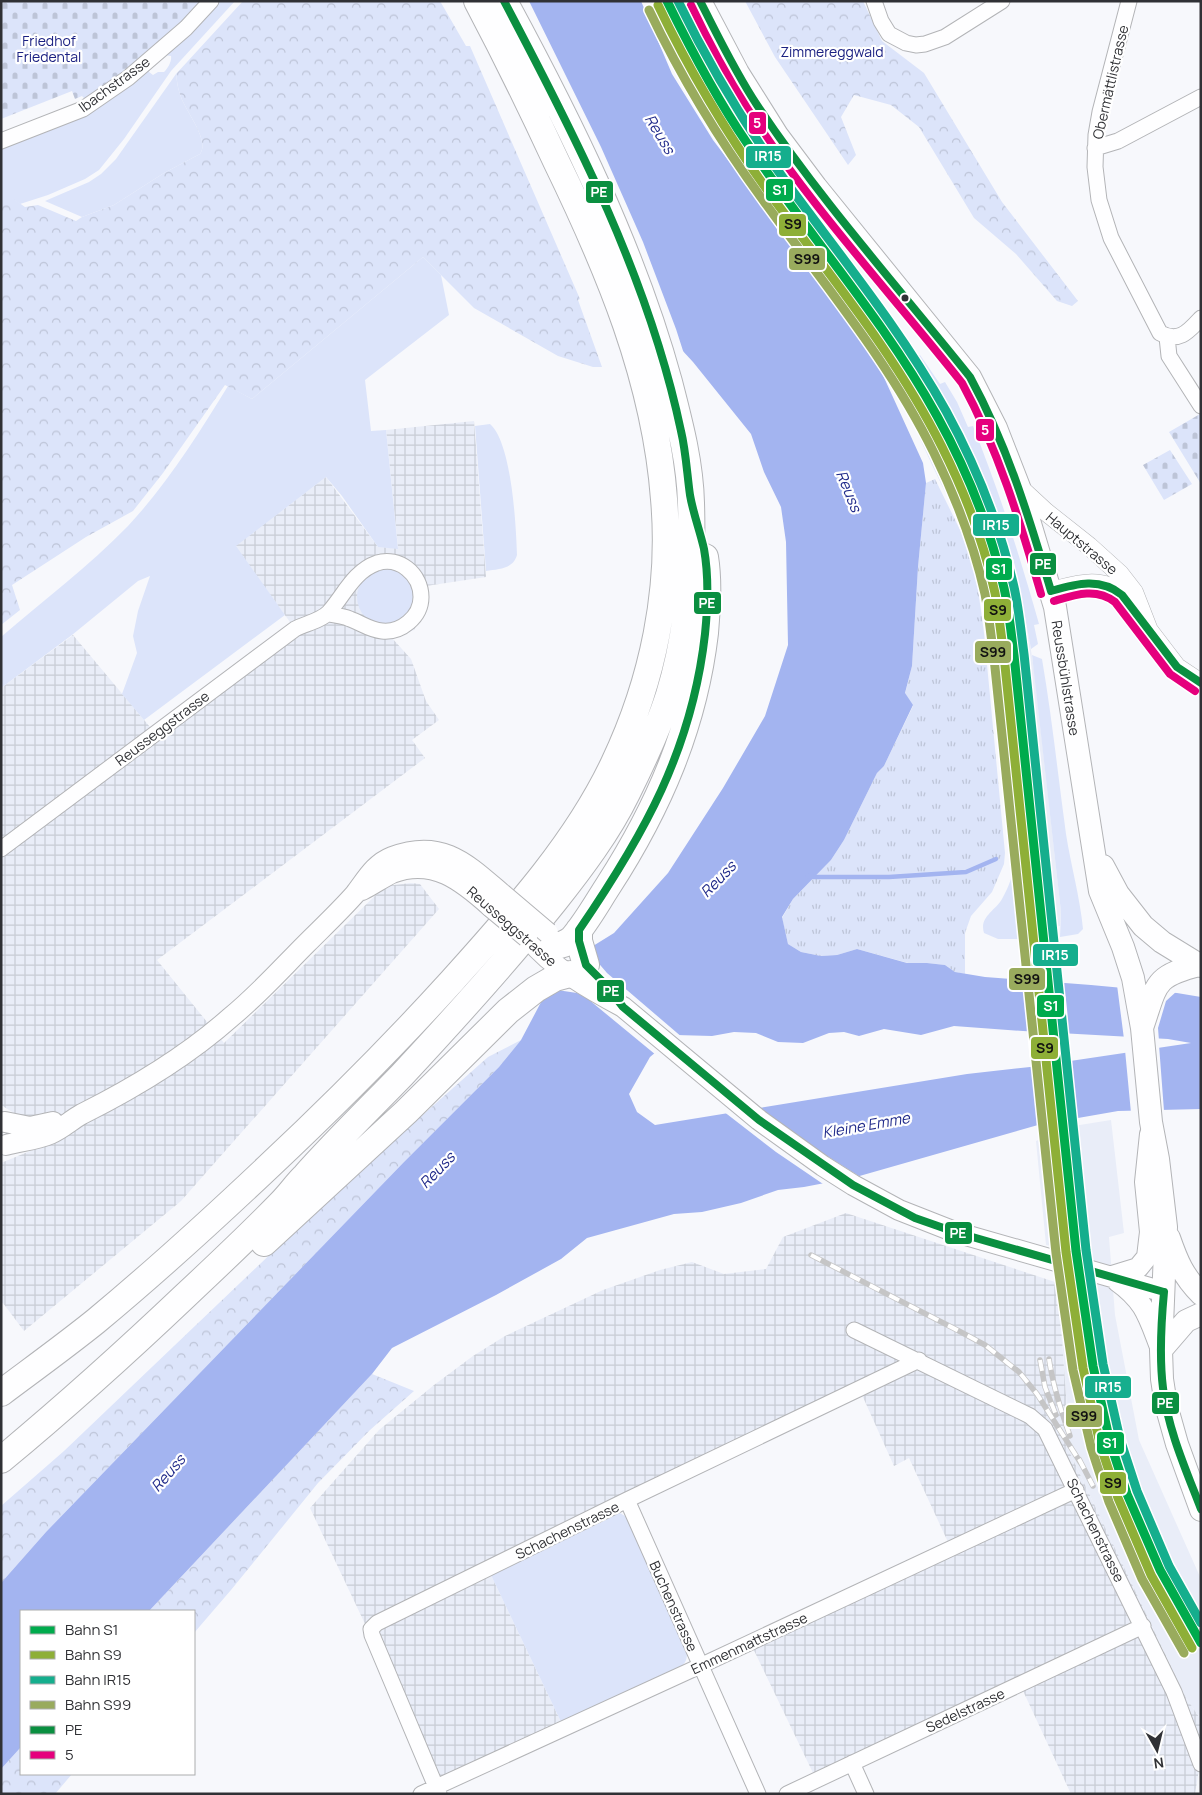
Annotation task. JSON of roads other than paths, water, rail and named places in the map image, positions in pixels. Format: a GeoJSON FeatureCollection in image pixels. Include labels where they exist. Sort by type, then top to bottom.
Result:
{"type":"FeatureCollection","features":[{"type":"Feature","properties":{"kind":"highway"},"geometry":{"type":"LineString","coordinates":[[1,1393],[65,1346],[142,1282],[237,1197],[336,1103],[484,946],[531,889],[594,799],[628,732],[644,687],[658,626],[663,589],[666,537],[664,498],[652,413],[622,311],[593,238],[477,1]]}},
{"type":"Feature","properties":{"kind":"highway"},"geometry":{"type":"LineString","coordinates":[[1,1460],[31,1436],[142,1336],[283,1201],[428,1047],[506,960],[570,882],[601,838],[626,796],[652,740],[669,694],[679,654],[688,603],[690,574],[691,500],[686,454],[679,421],[651,321],[625,254],[582,155],[504,1]]}},
{"type":"Feature","properties":{"kind":"highway"},"geometry":{"type":"LineString","coordinates":[[508,1011],[542,967],[552,941],[623,863],[657,802],[674,760],[692,702],[708,608],[706,567],[700,532],[691,500]]}},
{"type":"Feature","properties":{"kind":"highway"},"geometry":{"type":"LineString","coordinates":[[31,1436],[98,1393],[347,1168],[508,1011],[536,989],[555,978],[580,974],[579,941],[552,941]]}},
{"type":"Feature","properties":{"kind":"highway"},"geometry":{"type":"LineString","coordinates":[[1,1444],[110,1350],[239,1229],[305,1176]]}},
{"type":"Feature","properties":{"kind":"main road","name":"Reussbühlstrasse"},"geometry":{"type":"LineString","coordinates":[[700,1],[738,73],[777,135],[970,377],[985,405],[1019,487],[1051,590],[1100,891],[1123,947],[1132,978],[1142,1028],[1151,1122]]}},
{"type":"Feature","properties":{"kind":"main road"},"geometry":{"type":"LineString","coordinates":[[1092,845],[1118,894],[1132,913],[1152,934],[1200,965]]}},
{"type":"Feature","properties":{"kind":"main road","name":"Reusseggstrasse"},"geometry":{"type":"LineString","coordinates":[[4,1148],[50,1134],[164,1069],[217,1029],[253,997],[356,893],[368,876],[386,860],[407,852],[430,851],[454,856],[470,866],[497,900],[552,941],[580,974],[606,985],[623,1007],[759,1120],[823,1166],[915,1218],[955,1232],[1112,1276]]}},
{"type":"Feature","properties":{"kind":"main road"},"geometry":{"type":"LineString","coordinates":[[1142,1028],[1155,991],[1164,978],[1175,971],[1200,965]]}},
{"type":"Feature","properties":{"kind":"main road","name":"Reusseggstrasse"},"geometry":{"type":"LineString","coordinates":[[3,1120],[30,1127],[77,1117]]}},
{"type":"Feature","properties":{"kind":"main road"},"geometry":{"type":"LineString","coordinates":[[3,1120],[8,1134],[4,1148]]}},
{"type":"Feature","properties":{"kind":"main road"},"geometry":{"type":"LineString","coordinates":[[1151,1122],[1158,1159],[1166,1227],[1161,1350],[1162,1379],[1166,1405],[1188,1477],[1201,1510]]}},
{"type":"Feature","properties":{"kind":"main road"},"geometry":{"type":"LineString","coordinates":[[1112,1276],[1138,1268],[1147,1256],[1150,1232],[1145,1182],[1151,1122]]}},
{"type":"Feature","properties":{"kind":"main road"},"geometry":{"type":"LineString","coordinates":[[1166,1227],[1180,1268],[1201,1294]]}},
{"type":"Feature","properties":{"kind":"main road"},"geometry":{"type":"LineString","coordinates":[[1112,1276],[1201,1304]]}},
{"type":"Feature","properties":{"kind":"main road"},"geometry":{"type":"LineString","coordinates":[[1112,1276],[1132,1292],[1141,1303],[1150,1320],[1161,1350]]}},
{"type":"Feature","properties":{"kind":"main road"},"geometry":{"type":"LineString","coordinates":[[1161,1350],[1186,1321],[1201,1314]]}},
{"type":"Feature","properties":{"kind":"street","name":"Ibachstrasse"},"geometry":{"type":"LineString","coordinates":[[1,141],[83,109],[128,78],[186,28],[211,1]]}},
{"type":"Feature","properties":{"kind":"street"},"geometry":{"type":"LineString","coordinates":[[874,1],[881,21],[889,34],[906,43],[916,45],[945,37],[1002,1]]}},
{"type":"Feature","properties":{"kind":"street","name":"Obermättlistrasse"},"geometry":{"type":"LineString","coordinates":[[1129,1],[1100,112],[1096,135],[1095,167],[1099,200],[1111,238],[1160,332],[1167,336],[1169,356],[1201,406]]}},
{"type":"Feature","properties":{"kind":"street"},"geometry":{"type":"LineString","coordinates":[[1095,148],[1118,141],[1201,97]]}},
{"type":"Feature","properties":{"kind":"street"},"geometry":{"type":"LineString","coordinates":[[1167,336],[1178,337],[1201,318]]}},
{"type":"Feature","properties":{"kind":"street","name":"Hauptstrasse"},"geometry":{"type":"LineString","coordinates":[[1019,487],[1120,574],[1134,592],[1150,633]]}},
{"type":"Feature","properties":{"kind":"street","name":"Reusseggstrasse"},"geometry":{"type":"LineString","coordinates":[[1,849],[295,629],[328,614],[360,573],[378,563],[393,562],[401,564],[414,575],[418,582],[421,597],[418,611],[407,625],[396,630],[382,631],[365,627],[350,619],[328,614]]}},
{"type":"Feature","properties":{"kind":"street","name":"Hauptstrasse"},"geometry":{"type":"LineString","coordinates":[[1051,590],[1086,583],[1099,583],[1111,587],[1122,595],[1176,666],[1201,683]]}},
{"type":"Feature","properties":{"kind":"street","name":"Schachenstrasse"},"geometry":{"type":"LineString","coordinates":[[854,1330],[919,1360],[1030,1416],[1046,1429],[1174,1692],[1201,1764]]}},
{"type":"Feature","properties":{"kind":"street","name":"Schachenstrasse"},"geometry":{"type":"LineString","coordinates":[[437,1790],[372,1635],[371,1629],[377,1623],[627,1500],[919,1360]]}},
{"type":"Feature","properties":{"kind":"street","name":"Emmenmattstrasse"},"geometry":{"type":"LineString","coordinates":[[421,1794],[437,1790],[1076,1490]]}},
{"type":"Feature","properties":{"kind":"street","name":"Buchenstrasse"},"geometry":{"type":"LineString","coordinates":[[627,1500],[758,1794]]}},
{"type":"Feature","properties":{"kind":"street","name":"Sedelstrasse"},"geometry":{"type":"LineString","coordinates":[[787,1794],[1143,1626]]}},
{"type":"Feature","properties":{"kind":"street"},"geometry":{"type":"LineString","coordinates":[[852,1763],[866,1794]]}},
{"type":"Feature","properties":{"kind":"water"},"geometry":{"type":"Polygon","coordinates":[[[480,1],[641,1],[672,74],[713,140],[871,349],[923,463],[926,483],[918,567],[912,666],[905,693],[913,705],[884,766],[877,773],[844,840],[831,860],[793,899],[782,917],[788,944],[801,952],[821,956],[837,955],[857,949],[907,963],[945,965],[955,972],[985,977],[1091,985],[1201,997],[1201,1109],[1118,1111],[1038,1125],[856,1177],[778,1190],[741,1203],[702,1212],[674,1214],[587,1238],[561,1259],[496,1295],[392,1348],[372,1374],[150,1610],[20,1610],[20,1748],[1,1769],[1,1583],[46,1532],[403,1163],[499,1067],[521,1040],[548,989],[564,964],[614,933],[668,873],[723,788],[765,716],[788,645],[786,542],[781,507],[764,472],[751,434],[693,362],[605,267],[480,1]],[[954,1026],[921,1035],[884,1029],[859,1036],[844,1032],[829,1033],[803,1043],[778,1042],[756,1033],[734,1032],[712,1036],[676,1035],[650,1057],[629,1094],[637,1112],[655,1125],[967,1074],[1030,1067],[1191,1043],[1168,1039],[954,1026]]]}},
{"type":"Feature","properties":{"kind":"waterway"},"geometry":{"type":"LineString","coordinates":[[808,876],[889,877],[966,872],[996,859]]}},
{"type":"Feature","properties":{"kind":"railway"},"geometry":{"type":"LineString","coordinates":[[811,1255],[985,1345],[1019,1372],[1037,1394],[1082,1465]]}},
{"type":"Feature","properties":{"kind":"railway"},"geometry":{"type":"LineString","coordinates":[[1049,1359],[1058,1398],[1070,1436]]}},
{"type":"Feature","properties":{"kind":"railway"},"geometry":{"type":"LineString","coordinates":[[1040,1360],[1045,1387],[1056,1415]]}},
{"type":"Feature","properties":{"kind":"railway"},"geometry":{"type":"LineString","coordinates":[[1079,1459],[1093,1486]]}},
{"type":"Feature","properties":{"kind":"rail line","name":"S1"},"geometry":{"type":"LineString","coordinates":[[667,1],[704,74],[736,126],[770,177],[869,311],[916,380],[948,436],[968,478],[985,521],[1009,613],[1076,1251],[1093,1366],[1110,1442],[1127,1494],[1160,1570],[1201,1643]]}},
{"type":"Feature","properties":{"kind":"rail line","name":"IR15"},"geometry":{"type":"LineString","coordinates":[[678,1],[715,71],[756,139],[890,323],[946,411],[977,475],[1002,542],[1019,612],[1086,1250],[1103,1364],[1120,1439],[1137,1491],[1169,1566],[1201,1623]]}},
{"type":"Feature","properties":{"kind":"rail line","name":"S9"},"geometry":{"type":"LineString","coordinates":[[658,5],[696,78],[739,149],[883,348],[924,413],[966,500],[979,537],[995,593],[1004,656],[1066,1252],[1083,1368],[1100,1444],[1118,1498],[1151,1575],[1192,1648]]}},
{"type":"Feature","properties":{"kind":"rail line","name":"S99"},"geometry":{"type":"LineString","coordinates":[[649,10],[701,108],[731,154],[854,323],[897,386],[934,453],[950,487],[970,540],[985,594],[994,658],[1056,1253],[1073,1370],[1091,1447],[1109,1502],[1142,1579],[1184,1653]]}},
{"type":"Feature","properties":{"kind":"park label","name":"Friedhof Friedental"},"geometry":{"type":"Point","coordinates":[49,48]}},
{"type":"Feature","properties":{"kind":"park label","name":"Zimmereggwald"},"geometry":{"type":"Point","coordinates":[832,51]}},
{"type":"Feature","properties":{"kind":"water label","name":"Reuss"},"geometry":{"type":"Point","coordinates":[660,134]}},
{"type":"Feature","properties":{"kind":"water label","name":"Reuss"},"geometry":{"type":"Point","coordinates":[849,491]}},
{"type":"Feature","properties":{"kind":"water label","name":"Reuss"},"geometry":{"type":"Point","coordinates":[718,879]}},
{"type":"Feature","properties":{"kind":"water label","name":"Kleine Emme"},"geometry":{"type":"Point","coordinates":[866,1125]}},
{"type":"Feature","properties":{"kind":"water label","name":"Reuss"},"geometry":{"type":"Point","coordinates":[437,1170]}},
{"type":"Feature","properties":{"kind":"water label","name":"Reuss"},"geometry":{"type":"Point","coordinates":[168,1473]}}]}
